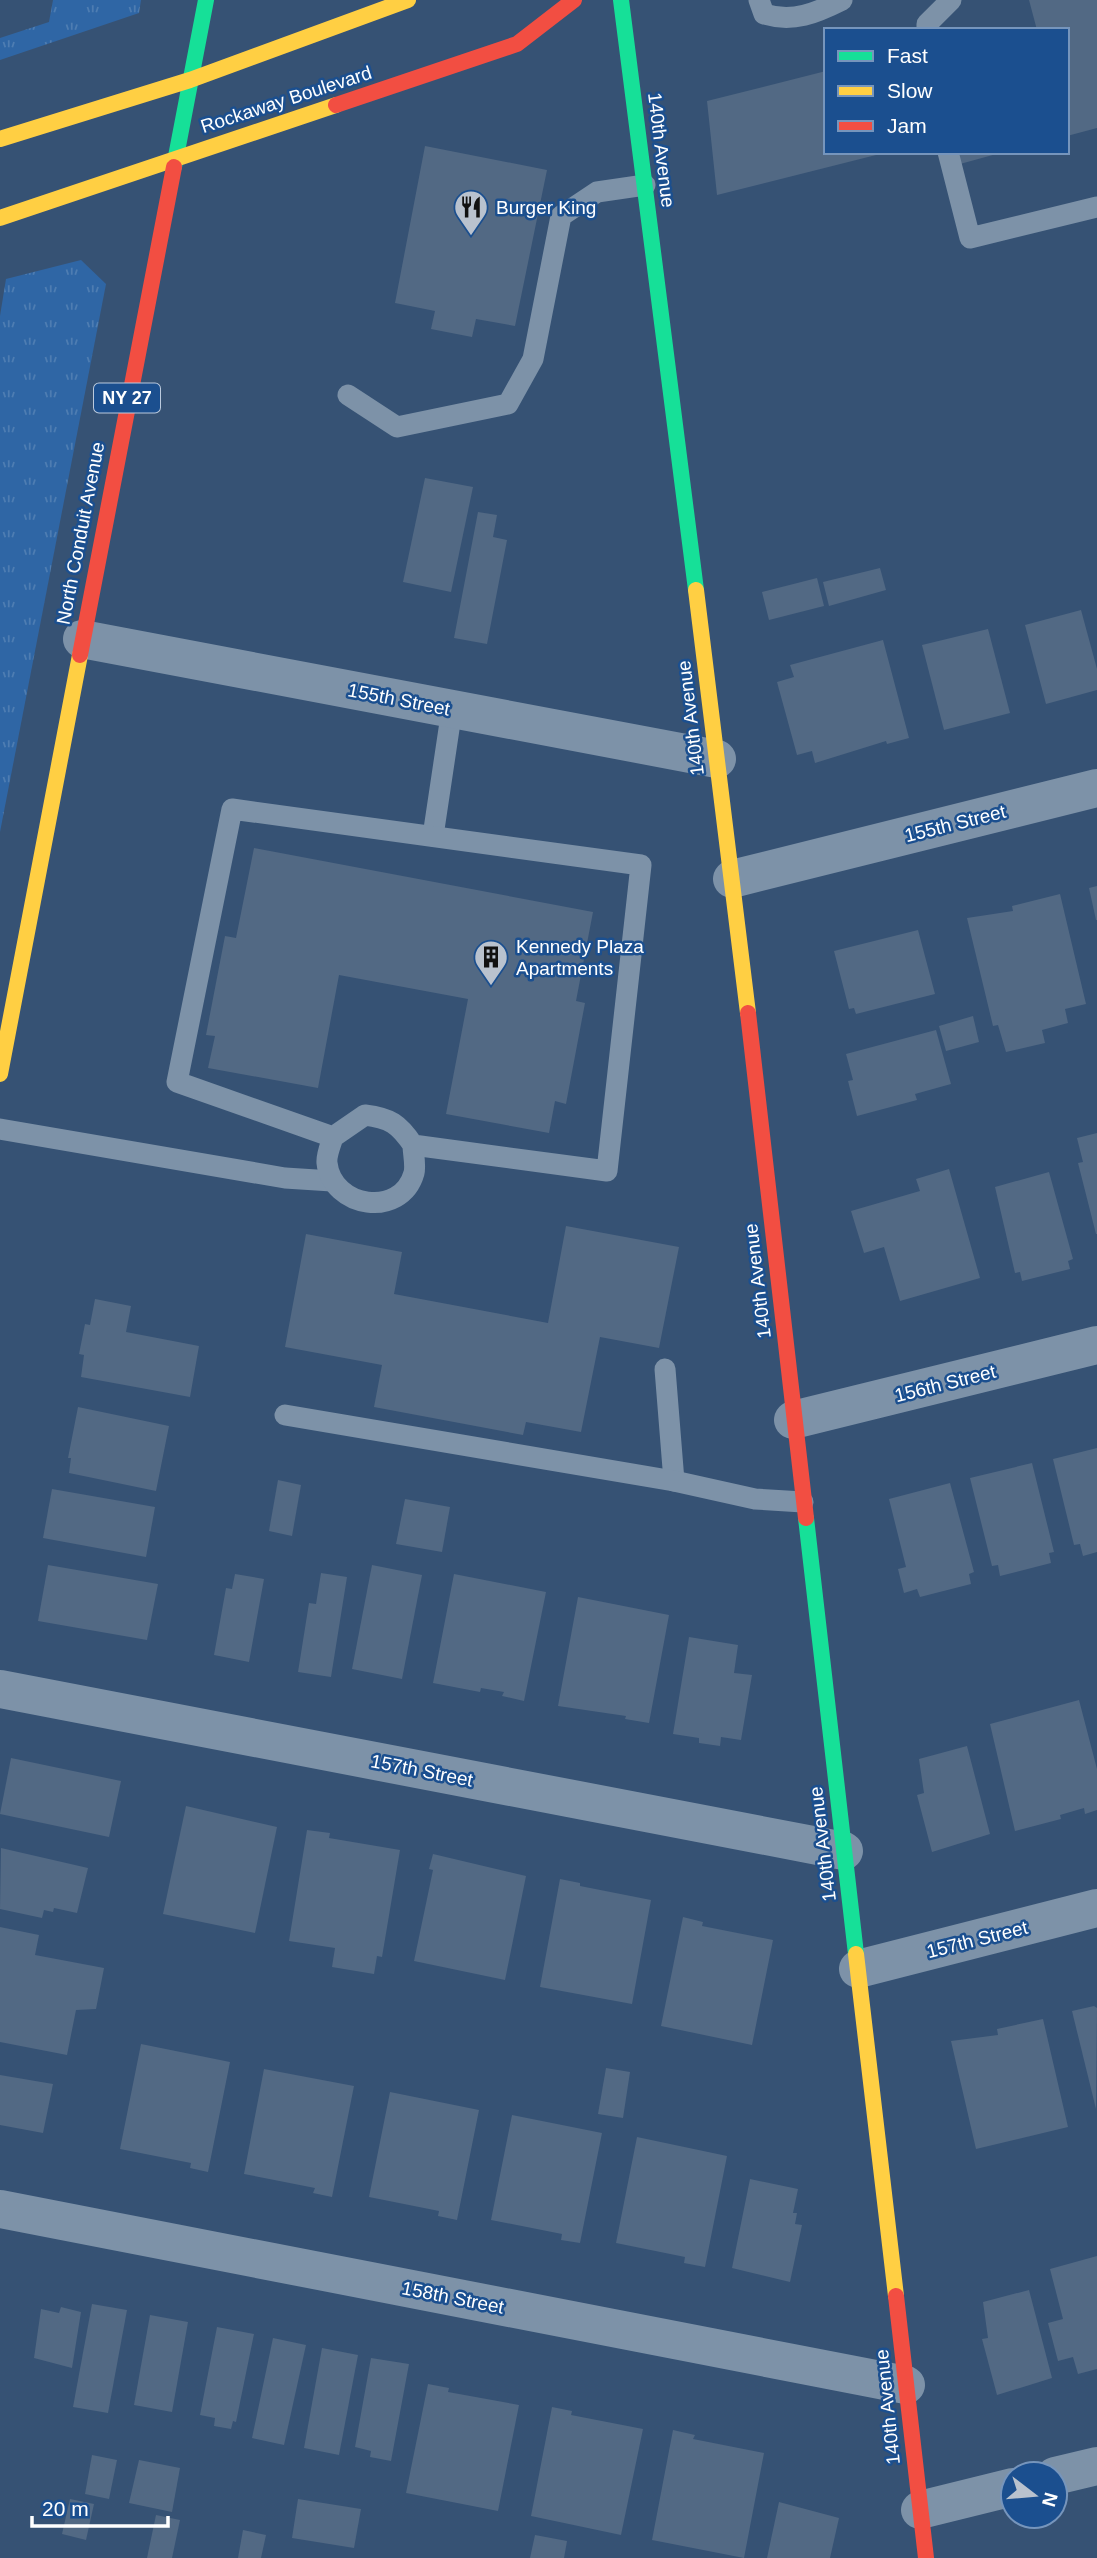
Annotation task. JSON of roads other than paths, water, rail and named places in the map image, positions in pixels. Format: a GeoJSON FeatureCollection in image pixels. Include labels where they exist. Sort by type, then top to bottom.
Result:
{"type":"FeatureCollection","features":[{"type":"Feature","properties":{"kind":"street","name":"North Conduit Avenue"},"geometry":{"type":"LineString","coordinates":[[0,1074],[206,0]]}},
{"type":"Feature","properties":{"kind":"street"},"geometry":{"type":"LineString","coordinates":[[0,139],[190,80],[408,0]]}},
{"type":"Feature","properties":{"kind":"street","name":"Rockaway Boulevard"},"geometry":{"type":"LineString","coordinates":[[0,218],[517,44],[575,0]]}},
{"type":"Feature","properties":{"kind":"street","name":"140th Avenue"},"geometry":{"type":"LineString","coordinates":[[621,0],[732,879],[926,2558]]}},
{"type":"Feature","properties":{"kind":"street","name":"155th Street"},"geometry":{"type":"LineString","coordinates":[[82,639],[717,759]]}},
{"type":"Feature","properties":{"kind":"street","name":"155th Street"},"geometry":{"type":"LineString","coordinates":[[732,879],[1097,788]]}},
{"type":"Feature","properties":{"kind":"street","name":"156th Street"},"geometry":{"type":"LineString","coordinates":[[793,1420],[1097,1345]]}},
{"type":"Feature","properties":{"kind":"street","name":"157th Street"},"geometry":{"type":"LineString","coordinates":[[0,1689],[844,1850]]}},
{"type":"Feature","properties":{"kind":"street","name":"157th Street"},"geometry":{"type":"LineString","coordinates":[[858,1969],[1097,1908]]}},
{"type":"Feature","properties":{"kind":"street","name":"158th Street"},"geometry":{"type":"LineString","coordinates":[[0,2209],[906,2385]]}},
{"type":"Feature","properties":{"kind":"street"},"geometry":{"type":"LineString","coordinates":[[1069,2473],[1097,2466]]}},
{"type":"Feature","properties":{"kind":"street"},"geometry":{"type":"LineString","coordinates":[[920,2510],[999,2490]]}},
{"type":"Feature","properties":{"kind":"lane"},"geometry":{"type":"LineString","coordinates":[[759,0],[764,13],[783,20],[797,18],[842,0]]}},
{"type":"Feature","properties":{"kind":"lane"},"geometry":{"type":"LineString","coordinates":[[927,27],[951,0]]}},
{"type":"Feature","properties":{"kind":"lane"},"geometry":{"type":"LineString","coordinates":[[949,154],[970,238],[1097,207]]}},
{"type":"Feature","properties":{"kind":"lane"},"geometry":{"type":"LineString","coordinates":[[348,395],[397,427],[508,404],[533,359],[561,216],[597,192],[645,185]]}},
{"type":"Feature","properties":{"kind":"lane"},"geometry":{"type":"LineString","coordinates":[[432,836],[452,709]]}},
{"type":"Feature","properties":{"kind":"lane"},"geometry":{"type":"LineString","coordinates":[[333,1137],[177,1082],[232,809],[641,865],[607,1171],[413,1145]]}},
{"type":"Feature","properties":{"kind":"lane"},"geometry":{"type":"LineString","coordinates":[[365,1115],[388,1118],[401,1127],[413,1145],[414,1172],[403,1190],[391,1199],[371,1204],[348,1198],[332,1181],[326,1161],[333,1137],[365,1115]]}},
{"type":"Feature","properties":{"kind":"lane"},"geometry":{"type":"LineString","coordinates":[[0,1129],[285,1178],[332,1181]]}},
{"type":"Feature","properties":{"kind":"lane"},"geometry":{"type":"LineString","coordinates":[[665,1369],[674,1481]]}},
{"type":"Feature","properties":{"kind":"lane"},"geometry":{"type":"LineString","coordinates":[[285,1415],[674,1481],[755,1499],[803,1502]]}},
{"type":"Feature","properties":{"kind":"place","name":"Burger King"},"geometry":{"type":"Point","coordinates":[471,237]}},
{"type":"Feature","properties":{"kind":"place","name":"Kennedy Plaza Apartments"},"geometry":{"type":"Point","coordinates":[491,987]}}]}
